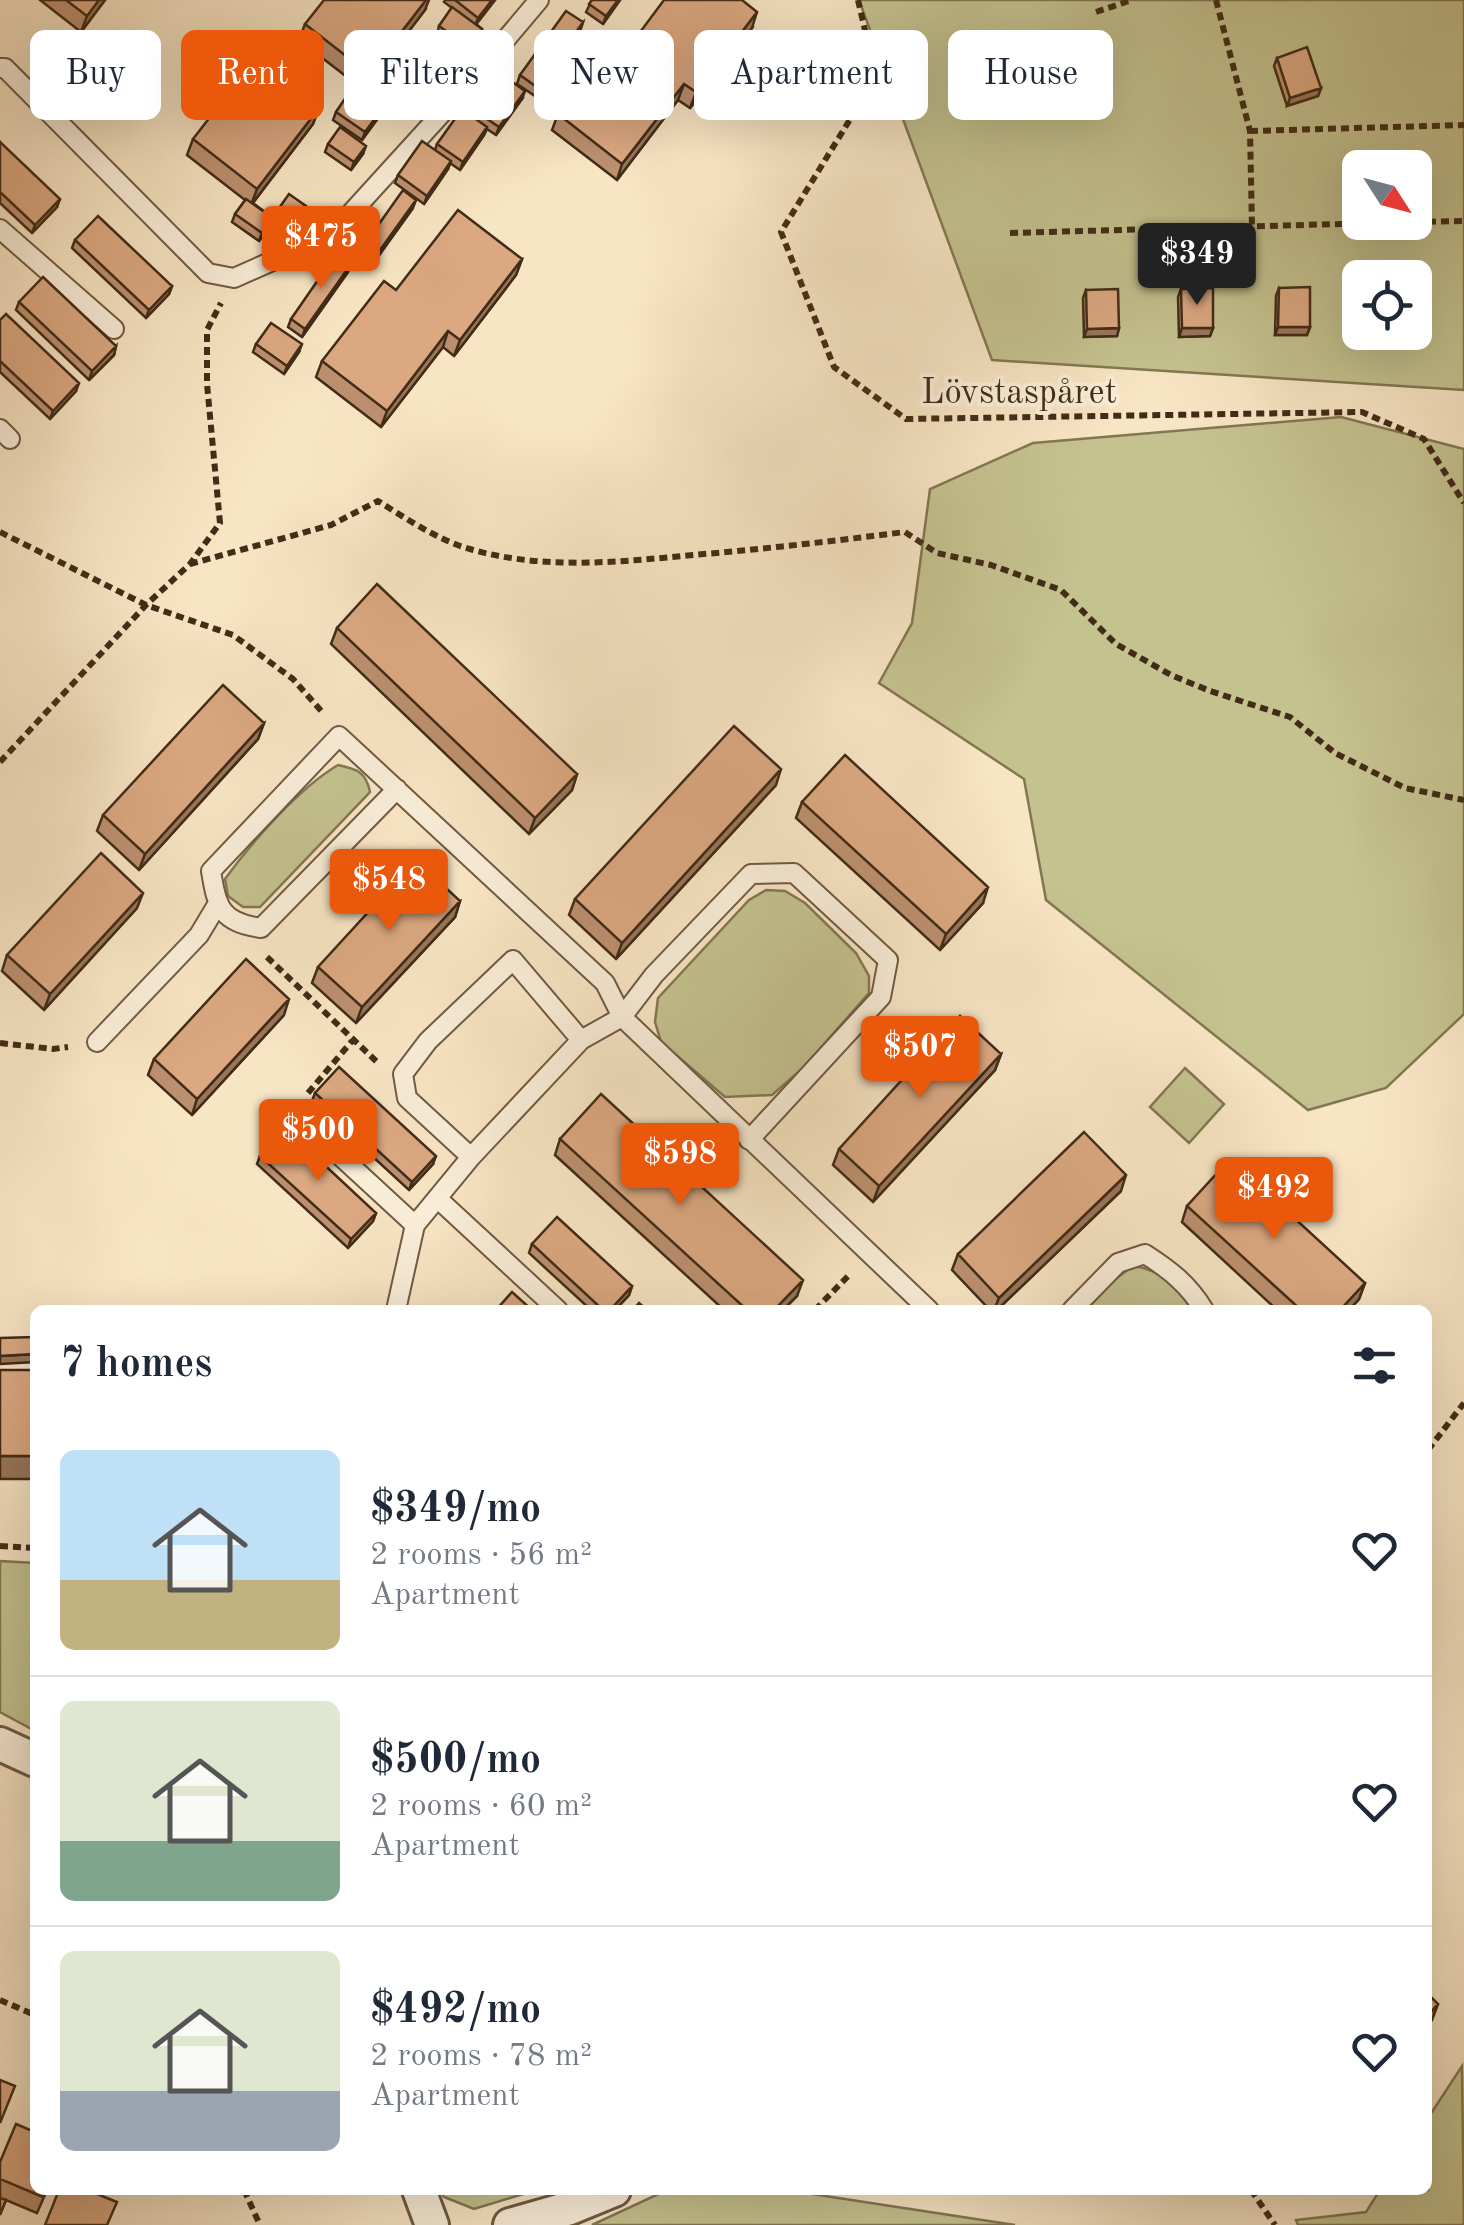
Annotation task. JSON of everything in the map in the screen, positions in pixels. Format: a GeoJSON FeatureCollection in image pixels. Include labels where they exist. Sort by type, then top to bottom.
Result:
{"type":"FeatureCollection","features":[{"type":"Feature","properties":{"kind":"street"},"geometry":{"type":"LineString","coordinates":[[0,1744],[30,1758]]}},
{"type":"Feature","properties":{"kind":"street"},"geometry":{"type":"LineString","coordinates":[[421,2195],[432,2225]]}},
{"type":"Feature","properties":{"kind":"street"},"geometry":{"type":"LineString","coordinates":[[510,2225],[602,2195]]}},
{"type":"Feature","properties":{"kind":"lane"},"geometry":{"type":"LineString","coordinates":[[0,68],[5,68],[208,273],[234,278],[331,235],[539,0]]}},
{"type":"Feature","properties":{"kind":"lane"},"geometry":{"type":"LineString","coordinates":[[0,229],[114,328]]}},
{"type":"Feature","properties":{"kind":"lane"},"geometry":{"type":"LineString","coordinates":[[396,789],[261,928],[241,925],[217,905],[210,872],[339,736],[605,983],[622,1017],[924,1305]]}},
{"type":"Feature","properties":{"kind":"lane"},"geometry":{"type":"LineString","coordinates":[[397,1305],[415,1225],[471,1157],[581,1040],[622,1017],[654,976],[751,874],[794,873],[888,960],[881,997],[748,1140]]}},
{"type":"Feature","properties":{"kind":"lane"},"geometry":{"type":"LineString","coordinates":[[97,1042],[199,934],[217,905]]}},
{"type":"Feature","properties":{"kind":"lane"},"geometry":{"type":"LineString","coordinates":[[471,1157],[407,1098],[404,1074],[428,1041],[512,960],[581,1040]]}},
{"type":"Feature","properties":{"kind":"lane"},"geometry":{"type":"LineString","coordinates":[[300,1118],[415,1225]]}},
{"type":"Feature","properties":{"kind":"lane"},"geometry":{"type":"LineString","coordinates":[[437,1198],[553,1305]]}},
{"type":"Feature","properties":{"kind":"lane"},"geometry":{"type":"LineString","coordinates":[[1077,1305],[1118,1264],[1146,1254],[1174,1273],[1201,1305]]}},
{"type":"Feature","properties":{"kind":"path","name":"Lövstaspåret"},"geometry":{"type":"LineString","coordinates":[[858,0],[876,77],[781,232],[834,367],[906,419],[1362,412],[1424,439],[1464,502]]}},
{"type":"Feature","properties":{"kind":"path"},"geometry":{"type":"LineString","coordinates":[[1096,12],[1132,0]]}},
{"type":"Feature","properties":{"kind":"path"},"geometry":{"type":"LineString","coordinates":[[1216,0],[1250,131],[1252,227]]}},
{"type":"Feature","properties":{"kind":"path"},"geometry":{"type":"LineString","coordinates":[[1250,131],[1464,124]]}},
{"type":"Feature","properties":{"kind":"path"},"geometry":{"type":"LineString","coordinates":[[1432,222],[1464,221]]}},
{"type":"Feature","properties":{"kind":"path"},"geometry":{"type":"LineString","coordinates":[[1010,233],[1342,224]]}},
{"type":"Feature","properties":{"kind":"path"},"geometry":{"type":"LineString","coordinates":[[0,762],[146,605],[190,564],[220,524],[207,384],[207,330],[234,278]]}},
{"type":"Feature","properties":{"kind":"path"},"geometry":{"type":"LineString","coordinates":[[190,564],[330,525],[378,502],[471,550],[552,564],[766,549],[905,532],[936,553],[992,566],[1061,590],[1116,644],[1197,686],[1290,717],[1336,753],[1405,788],[1464,800]]}},
{"type":"Feature","properties":{"kind":"path"},"geometry":{"type":"LineString","coordinates":[[0,532],[146,605],[232,635],[293,678],[339,736]]}},
{"type":"Feature","properties":{"kind":"path"},"geometry":{"type":"LineString","coordinates":[[261,928],[262,952],[352,1041],[380,1064],[404,1074]]}},
{"type":"Feature","properties":{"kind":"path"},"geometry":{"type":"LineString","coordinates":[[300,1118],[298,1106],[352,1041]]}},
{"type":"Feature","properties":{"kind":"path"},"geometry":{"type":"LineString","coordinates":[[0,1044],[52,1049],[97,1042]]}},
{"type":"Feature","properties":{"kind":"path"},"geometry":{"type":"LineString","coordinates":[[820,1305],[868,1254]]}},
{"type":"Feature","properties":{"kind":"path"},"geometry":{"type":"LineString","coordinates":[[1432,1445],[1464,1403]]}},
{"type":"Feature","properties":{"kind":"path"},"geometry":{"type":"LineString","coordinates":[[0,1546],[30,1548]]}},
{"type":"Feature","properties":{"kind":"path"},"geometry":{"type":"LineString","coordinates":[[0,2000],[30,2012]]}},
{"type":"Feature","properties":{"kind":"path"},"geometry":{"type":"LineString","coordinates":[[246,2195],[260,2225]]}},
{"type":"Feature","properties":{"kind":"path"},"geometry":{"type":"LineString","coordinates":[[1254,2195],[1275,2225]]}},
{"type":"Feature","properties":{"kind":"shaded area"},"geometry":{"type":"Polygon","coordinates":[[[859,0],[1464,0],[1464,390],[992,360],[903,120],[928,120],[928,30],[870,30],[859,0]]]}},
{"type":"Feature","properties":{"kind":"shaded area"},"geometry":{"type":"Polygon","coordinates":[[[1341,417],[1464,449],[1464,1014],[1386,1088],[1308,1110],[1046,900],[1024,779],[879,683],[912,623],[930,489],[1033,443],[1341,417]]]}},
{"type":"Feature","properties":{"kind":"shaded area"},"geometry":{"type":"Polygon","coordinates":[[[338,765],[360,773],[370,792],[260,907],[243,907],[228,896],[225,879],[248,849],[292,802],[338,765]]]}},
{"type":"Feature","properties":{"kind":"shaded area"},"geometry":{"type":"Polygon","coordinates":[[[766,890],[785,891],[805,903],[856,953],[869,976],[869,993],[802,1069],[772,1095],[725,1097],[661,1042],[655,1022],[658,998],[749,900],[766,890]]]}},
{"type":"Feature","properties":{"kind":"shaded area"},"geometry":{"type":"Polygon","coordinates":[[[1185,1068],[1224,1104],[1189,1143],[1150,1107],[1185,1068]]]}},
{"type":"Feature","properties":{"kind":"shaded area"},"geometry":{"type":"Polygon","coordinates":[[[1133,1266],[1168,1281],[1190,1305],[1087,1305],[1133,1266]]]}},
{"type":"Feature","properties":{"kind":"shaded area"},"geometry":{"type":"Polygon","coordinates":[[[0,1561],[30,1563],[30,1728],[0,1712],[0,1561]]]}},
{"type":"Feature","properties":{"kind":"shaded area"},"geometry":{"type":"Polygon","coordinates":[[[1462,2066],[1464,2225],[1298,2225],[1296,2220],[1366,2212],[1377,2195],[1432,2195],[1432,2112],[1462,2066]]]}},
{"type":"Feature","properties":{"kind":"shaded area"},"geometry":{"type":"Polygon","coordinates":[[[443,2195],[520,2195],[474,2209],[443,2195]]]}},
{"type":"Feature","properties":{"kind":"shaded area"},"geometry":{"type":"Polygon","coordinates":[[[656,2195],[819,2195],[1015,2225],[592,2225],[656,2195]]]}},
{"type":"Feature","properties":{"kind":"building"},"geometry":{"type":"Polygon","coordinates":[[[66,0],[99,0],[87,16],[66,0]]]}},
{"type":"Feature","properties":{"kind":"building"},"geometry":{"type":"Polygon","coordinates":[[[324,0],[426,0],[403,30],[344,30],[344,54],[324,39],[324,30],[313,30],[305,24],[324,0]]]}},
{"type":"Feature","properties":{"kind":"building"},"geometry":{"type":"Polygon","coordinates":[[[455,0],[492,0],[478,18],[455,0]]]}},
{"type":"Feature","properties":{"kind":"building"},"geometry":{"type":"Polygon","coordinates":[[[592,0],[618,0],[606,16],[589,4],[592,0]]]}},
{"type":"Feature","properties":{"kind":"building"},"geometry":{"type":"Polygon","coordinates":[[[664,0],[742,0],[757,12],[743,30],[694,30],[694,91],[684,84],[674,97],[674,30],[642,30],[664,0]]]}},
{"type":"Feature","properties":{"kind":"building"},"geometry":{"type":"Polygon","coordinates":[[[452,7],[482,29],[445,30],[439,26],[452,7]]]}},
{"type":"Feature","properties":{"kind":"building"},"geometry":{"type":"Polygon","coordinates":[[[566,11],[583,22],[578,30],[552,30],[566,11]]]}},
{"type":"Feature","properties":{"kind":"building"},"geometry":{"type":"Polygon","coordinates":[[[1307,47],[1321,88],[1290,98],[1277,58],[1307,47]]]}},
{"type":"Feature","properties":{"kind":"building"},"geometry":{"type":"Polygon","coordinates":[[[534,56],[534,85],[520,75],[534,56]]]}},
{"type":"Feature","properties":{"kind":"building"},"geometry":{"type":"Polygon","coordinates":[[[514,83],[525,91],[514,106],[514,83]]]}},
{"type":"Feature","properties":{"kind":"building"},"geometry":{"type":"Polygon","coordinates":[[[344,100],[344,118],[336,112],[344,100]]]}},
{"type":"Feature","properties":{"kind":"building"},"geometry":{"type":"Polygon","coordinates":[[[208,120],[310,120],[257,189],[193,139],[208,120]]]}},
{"type":"Feature","properties":{"kind":"building"},"geometry":{"type":"Polygon","coordinates":[[[348,120],[374,120],[365,132],[348,120]]]}},
{"type":"Feature","properties":{"kind":"building"},"geometry":{"type":"Polygon","coordinates":[[[454,120],[477,120],[487,127],[463,162],[437,144],[454,120]]]}},
{"type":"Feature","properties":{"kind":"building"},"geometry":{"type":"Polygon","coordinates":[[[566,120],[656,120],[622,164],[566,120]]]}},
{"type":"Feature","properties":{"kind":"building"},"geometry":{"type":"Polygon","coordinates":[[[340,127],[366,146],[354,162],[328,144],[340,127]]]}},
{"type":"Feature","properties":{"kind":"building"},"geometry":{"type":"Polygon","coordinates":[[[422,141],[451,161],[427,196],[398,175],[422,141]]]}},
{"type":"Feature","properties":{"kind":"building"},"geometry":{"type":"Polygon","coordinates":[[[0,142],[60,199],[35,225],[0,192],[0,142]]]}},
{"type":"Feature","properties":{"kind":"building"},"geometry":{"type":"Polygon","coordinates":[[[403,190],[416,200],[375,257],[362,248],[403,190]]]}},
{"type":"Feature","properties":{"kind":"building"},"geometry":{"type":"Polygon","coordinates":[[[289,194],[306,206],[294,222],[277,211],[289,194]]]}},
{"type":"Feature","properties":{"kind":"building"},"geometry":{"type":"Polygon","coordinates":[[[246,199],[273,218],[262,233],[235,214],[246,199]]]}},
{"type":"Feature","properties":{"kind":"building"},"geometry":{"type":"Polygon","coordinates":[[[458,210],[522,259],[460,340],[448,331],[387,411],[322,361],[384,281],[396,290],[458,210]]]}},
{"type":"Feature","properties":{"kind":"building"},"geometry":{"type":"Polygon","coordinates":[[[98,216],[172,286],[149,310],[75,240],[98,216]]]}},
{"type":"Feature","properties":{"kind":"building"},"geometry":{"type":"Polygon","coordinates":[[[336,254],[351,264],[305,329],[291,319],[336,254]]]}},
{"type":"Feature","properties":{"kind":"building"},"geometry":{"type":"Polygon","coordinates":[[[43,277],[116,346],[92,371],[19,302],[43,277]]]}},
{"type":"Feature","properties":{"kind":"building"},"geometry":{"type":"Polygon","coordinates":[[[1310,287],[1310,327],[1278,327],[1279,288],[1310,287]]]}},
{"type":"Feature","properties":{"kind":"building"},"geometry":{"type":"Polygon","coordinates":[[[1213,288],[1213,328],[1182,328],[1181,289],[1213,288]]]}},
{"type":"Feature","properties":{"kind":"building"},"geometry":{"type":"Polygon","coordinates":[[[1118,289],[1119,328],[1087,329],[1086,290],[1118,289]]]}},
{"type":"Feature","properties":{"kind":"building"},"geometry":{"type":"Polygon","coordinates":[[[6,314],[79,383],[53,411],[0,361],[0,320],[6,314]]]}},
{"type":"Feature","properties":{"kind":"building"},"geometry":{"type":"Polygon","coordinates":[[[271,323],[302,344],[287,366],[256,344],[271,323]]]}},
{"type":"Feature","properties":{"kind":"building"},"geometry":{"type":"Polygon","coordinates":[[[377,584],[577,774],[535,818],[337,628],[377,584]]]}},
{"type":"Feature","properties":{"kind":"building"},"geometry":{"type":"Polygon","coordinates":[[[223,685],[264,723],[145,854],[103,815],[223,685]]]}},
{"type":"Feature","properties":{"kind":"building"},"geometry":{"type":"Polygon","coordinates":[[[734,726],[781,769],[622,943],[575,899],[734,726]]]}},
{"type":"Feature","properties":{"kind":"building"},"geometry":{"type":"Polygon","coordinates":[[[845,755],[988,887],[946,934],[802,802],[845,755]]]}},
{"type":"Feature","properties":{"kind":"building"},"geometry":{"type":"Polygon","coordinates":[[[101,853],[143,893],[50,994],[7,955],[101,853]]]}},
{"type":"Feature","properties":{"kind":"building"},"geometry":{"type":"Polygon","coordinates":[[[416,860],[460,901],[362,1007],[318,967],[416,860]]]}},
{"type":"Feature","properties":{"kind":"building"},"geometry":{"type":"Polygon","coordinates":[[[246,959],[289,999],[197,1099],[154,1059],[246,959]]]}},
{"type":"Feature","properties":{"kind":"building"},"geometry":{"type":"Polygon","coordinates":[[[960,1016],[1001,1054],[879,1186],[839,1149],[960,1016]]]}},
{"type":"Feature","properties":{"kind":"building"},"geometry":{"type":"Polygon","coordinates":[[[339,1067],[436,1156],[412,1182],[315,1093],[339,1067]]]}},
{"type":"Feature","properties":{"kind":"building"},"geometry":{"type":"Polygon","coordinates":[[[601,1094],[803,1280],[779,1305],[742,1305],[560,1139],[601,1094]]]}},
{"type":"Feature","properties":{"kind":"building"},"geometry":{"type":"Polygon","coordinates":[[[285,1128],[376,1213],[351,1239],[260,1156],[285,1128]]]}},
{"type":"Feature","properties":{"kind":"building"},"geometry":{"type":"Polygon","coordinates":[[[1084,1132],[1126,1175],[999,1298],[958,1254],[1084,1132]]]}},
{"type":"Feature","properties":{"kind":"building"},"geometry":{"type":"Polygon","coordinates":[[[1230,1159],[1365,1283],[1345,1305],[1296,1305],[1187,1206],[1230,1159]]]}},
{"type":"Feature","properties":{"kind":"building"},"geometry":{"type":"Polygon","coordinates":[[[557,1217],[632,1286],[615,1305],[598,1305],[532,1244],[557,1217]]]}},
{"type":"Feature","properties":{"kind":"building"},"geometry":{"type":"Polygon","coordinates":[[[512,1292],[526,1305],[500,1305],[512,1292]]]}},
{"type":"Feature","properties":{"kind":"building"},"geometry":{"type":"Polygon","coordinates":[[[30,1337],[30,1354],[0,1356],[0,1338],[30,1337]]]}},
{"type":"Feature","properties":{"kind":"building"},"geometry":{"type":"Polygon","coordinates":[[[0,1370],[30,1370],[30,1456],[0,1456],[0,1370]]]}},
{"type":"Feature","properties":{"kind":"building"},"geometry":{"type":"Polygon","coordinates":[[[0,2080],[15,2086],[0,2123],[0,2080]]]}},
{"type":"Feature","properties":{"kind":"building"},"geometry":{"type":"Polygon","coordinates":[[[16,2124],[30,2130],[30,2192],[0,2179],[0,2162],[16,2124]]]}},
{"type":"Feature","properties":{"kind":"building"},"geometry":{"type":"Polygon","coordinates":[[[57,2195],[100,2195],[117,2202],[107,2225],[45,2225],[57,2195]]]}}]}
